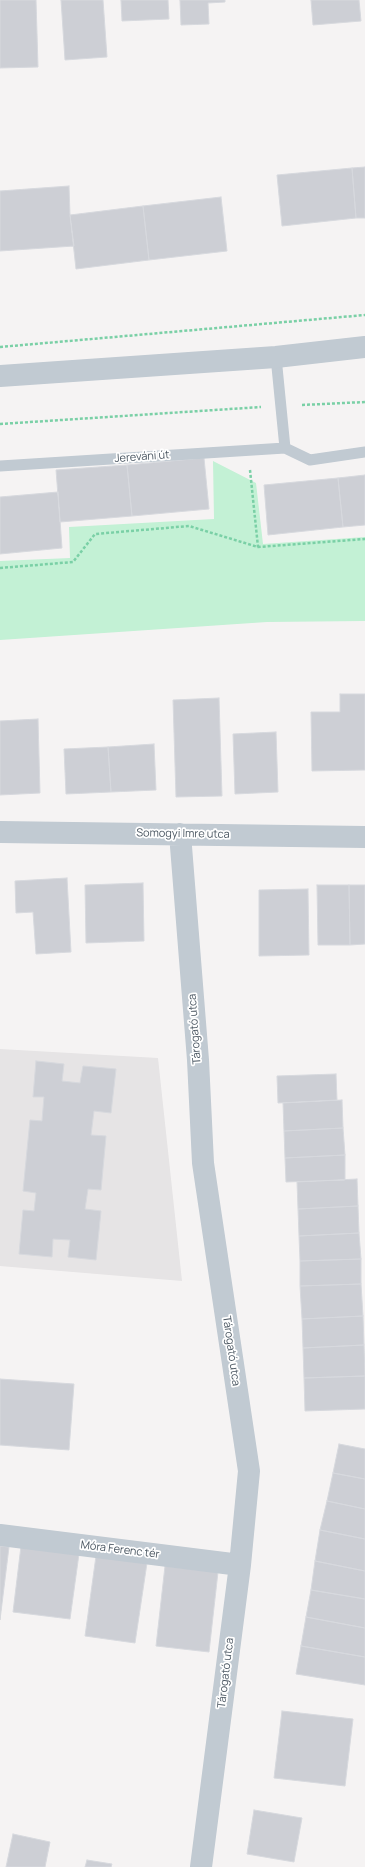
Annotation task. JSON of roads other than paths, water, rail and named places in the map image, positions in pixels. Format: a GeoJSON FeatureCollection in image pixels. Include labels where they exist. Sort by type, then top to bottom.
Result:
{"type":"FeatureCollection","features":[{"type":"Feature","properties":{"kind":"street"},"geometry":{"type":"LineString","coordinates":[[0,376],[276,357],[365,347]]}},
{"type":"Feature","properties":{"kind":"street","name":"Somogyi Imre utca"},"geometry":{"type":"LineString","coordinates":[[0,832],[365,837]]}},
{"type":"Feature","properties":{"kind":"street","name":"Tárogató utca"},"geometry":{"type":"LineString","coordinates":[[180,834],[198,1060],[203,1163],[249,1471],[240,1565],[201,1867]]}},
{"type":"Feature","properties":{"kind":"street","name":"Móra Ferenc tér"},"geometry":{"type":"LineString","coordinates":[[0,1535],[240,1565]]}},
{"type":"Feature","properties":{"kind":"lane"},"geometry":{"type":"LineString","coordinates":[[276,357],[285,448]]}},
{"type":"Feature","properties":{"kind":"lane","name":"Jereváni út"},"geometry":{"type":"LineString","coordinates":[[0,466],[285,448],[310,460],[365,452]]}}]}
